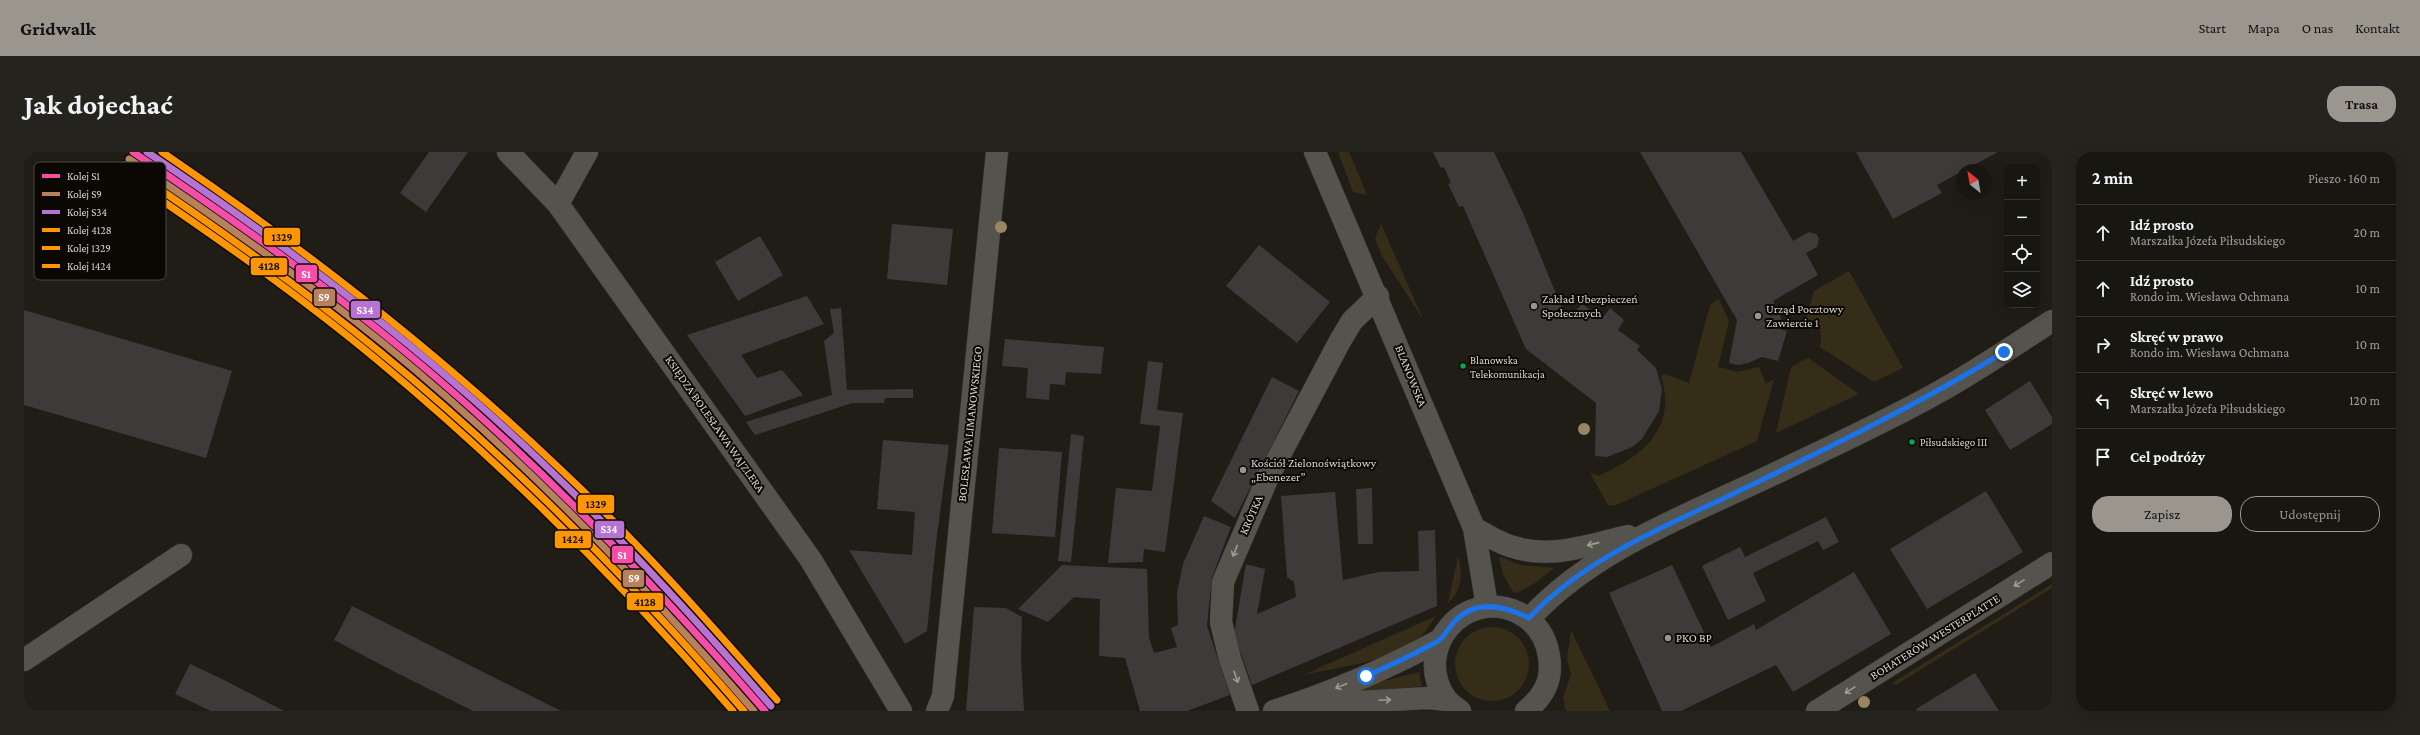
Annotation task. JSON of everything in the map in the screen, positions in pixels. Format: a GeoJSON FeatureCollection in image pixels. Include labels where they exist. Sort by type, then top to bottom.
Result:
{"type":"FeatureCollection","features":[{"type":"Feature","properties":{"kind":"street","name":"KSIĘDZA BOLESŁAWA WAJZLERA"},"geometry":{"type":"LineString","coordinates":[[508,152],[558,204],[811,560],[901,711]]}},
{"type":"Feature","properties":{"kind":"street"},"geometry":{"type":"LineString","coordinates":[[558,204],[587,152]]}},
{"type":"Feature","properties":{"kind":"street","name":"BOLESŁAWA LIMANOWSKIEGO"},"geometry":{"type":"LineString","coordinates":[[940,704],[997,152]]}},
{"type":"Feature","properties":{"kind":"street","name":"BLANOWSKA"},"geometry":{"type":"LineString","coordinates":[[1315,152],[1378,296],[1474,528],[1487,606]]}},
{"type":"Feature","properties":{"kind":"street","name":"KRÓTKA"},"geometry":{"type":"LineString","coordinates":[[1248,711],[1225,641],[1221,622],[1220,601],[1223,582],[1228,566],[1268,477],[1352,321],[1378,296]]}},
{"type":"Feature","properties":{"kind":"street"},"geometry":{"type":"LineString","coordinates":[[1529,618],[1545,601],[1572,579],[1608,555],[1658,529],[1890,418],[1944,389],[2052,321]]}},
{"type":"Feature","properties":{"kind":"street"},"geometry":{"type":"LineString","coordinates":[[1474,528],[1509,546],[1536,553],[1551,553],[1658,529]]}},
{"type":"Feature","properties":{"kind":"street"},"geometry":{"type":"LineString","coordinates":[[24,660],[181,555]]}},
{"type":"Feature","properties":{"kind":"street","name":"BOHATERÓW WESTERPLATTE"},"geometry":{"type":"LineString","coordinates":[[1817,711],[2052,563]]}},
{"type":"Feature","properties":{"kind":"street"},"geometry":{"type":"LineString","coordinates":[[1453,705],[1440,686],[1435,667],[1435,653],[1440,640],[1457,618],[1473,609],[1487,606],[1509,608],[1529,618],[1542,633],[1547,646],[1550,664],[1547,689],[1552,711]]}},
{"type":"Feature","properties":{"kind":"street"},"geometry":{"type":"LineString","coordinates":[[1282,708],[1399,662],[1440,640]]}},
{"type":"Feature","properties":{"kind":"street"},"geometry":{"type":"LineString","coordinates":[[1526,711],[1547,689]]}},
{"type":"Feature","properties":{"kind":"street"},"geometry":{"type":"LineString","coordinates":[[1282,708],[1426,698],[1453,705]]}},
{"type":"Feature","properties":{"kind":"shaded area"},"geometry":{"type":"Polygon","coordinates":[[[1338,152],[1349,152],[1367,195],[1353,192],[1338,152]]]}},
{"type":"Feature","properties":{"kind":"shaded area"},"geometry":{"type":"Polygon","coordinates":[[[1381,224],[1424,321],[1382,256],[1375,239],[1381,224]]]}},
{"type":"Feature","properties":{"kind":"shaded area"},"geometry":{"type":"Polygon","coordinates":[[[1849,271],[1903,368],[1874,382],[1820,347],[1821,336],[1819,327],[1806,319],[1814,291],[1849,271]]]}},
{"type":"Feature","properties":{"kind":"shaded area"},"geometry":{"type":"Polygon","coordinates":[[[1719,299],[1729,321],[1718,367],[1737,372],[1759,367],[1766,384],[1774,379],[1757,441],[1614,506],[1608,505],[1590,473],[1599,476],[1615,468],[1642,450],[1652,438],[1660,426],[1665,411],[1665,395],[1661,376],[1665,374],[1689,383],[1710,305],[1719,299]]]}},
{"type":"Feature","properties":{"kind":"shaded area"},"geometry":{"type":"Polygon","coordinates":[[[1808,358],[1859,394],[1776,433],[1791,367],[1808,358]]]}},
{"type":"Feature","properties":{"kind":"shaded area"},"geometry":{"type":"Polygon","coordinates":[[[1458,556],[1461,569],[1459,587],[1453,598],[1448,603],[1458,556]]]}},
{"type":"Feature","properties":{"kind":"shaded area"},"geometry":{"type":"Polygon","coordinates":[[[1501,557],[1521,565],[1554,568],[1535,583],[1517,593],[1512,591],[1503,574],[1499,558],[1501,557]]]}},
{"type":"Feature","properties":{"kind":"shaded area"},"geometry":{"type":"Polygon","coordinates":[[[2052,584],[2052,588],[1896,685],[1892,683],[2052,584]]]}},
{"type":"Feature","properties":{"kind":"shaded area"},"geometry":{"type":"Polygon","coordinates":[[[1436,616],[1426,631],[1415,641],[1401,649],[1368,661],[1303,675],[1436,616]]]}},
{"type":"Feature","properties":{"kind":"shaded area"},"geometry":{"type":"Polygon","coordinates":[[[1492,627],[1506,630],[1518,638],[1526,650],[1529,664],[1526,678],[1518,690],[1506,698],[1492,701],[1478,698],[1466,690],[1458,678],[1455,664],[1458,650],[1466,638],[1478,630],[1492,627]]]}},
{"type":"Feature","properties":{"kind":"shaded area"},"geometry":{"type":"Polygon","coordinates":[[[1571,630],[1610,711],[1566,711],[1563,698],[1571,674],[1567,660],[1571,630]]]}},
{"type":"Feature","properties":{"kind":"shaded area"},"geometry":{"type":"Polygon","coordinates":[[[1419,672],[1422,686],[1357,693],[1356,688],[1419,672]]]}},
{"type":"Feature","properties":{"kind":"building"},"geometry":{"type":"Polygon","coordinates":[[[429,152],[468,152],[426,212],[400,193],[429,152]]]}},
{"type":"Feature","properties":{"kind":"building","name":"Zakład Ubezpieczeń Społecznych"},"geometry":{"type":"Polygon","coordinates":[[[1433,152],[1494,152],[1523,213],[1563,311],[1571,316],[1582,304],[1602,319],[1610,308],[1624,320],[1618,330],[1640,346],[1637,350],[1656,368],[1662,389],[1659,411],[1642,439],[1632,447],[1607,457],[1595,456],[1596,403],[1526,349],[1463,206],[1459,207],[1448,184],[1451,183],[1444,167],[1441,168],[1433,152]]]}},
{"type":"Feature","properties":{"kind":"building"},"geometry":{"type":"Polygon","coordinates":[[[1640,152],[1741,152],[1793,241],[1809,232],[1816,234],[1819,238],[1817,247],[1806,253],[1818,275],[1773,301],[1780,313],[1781,321],[1779,329],[1787,331],[1778,361],[1762,357],[1748,363],[1738,365],[1729,363],[1737,320],[1640,152]]]}},
{"type":"Feature","properties":{"kind":"building"},"geometry":{"type":"Polygon","coordinates":[[[1856,152],[1998,152],[1976,164],[1956,164],[1956,175],[1937,185],[1942,193],[1893,219],[1856,152]]]}},
{"type":"Feature","properties":{"kind":"building"},"geometry":{"type":"Polygon","coordinates":[[[892,224],[953,229],[947,285],[887,279],[892,224]]]}},
{"type":"Feature","properties":{"kind":"building"},"geometry":{"type":"Polygon","coordinates":[[[760,236],[783,275],[738,301],[715,262],[760,236]]]}},
{"type":"Feature","properties":{"kind":"building"},"geometry":{"type":"Polygon","coordinates":[[[1259,245],[1330,302],[1297,343],[1226,286],[1259,245]]]}},
{"type":"Feature","properties":{"kind":"building"},"geometry":{"type":"Polygon","coordinates":[[[807,296],[824,324],[741,355],[757,378],[782,370],[803,395],[745,416],[687,335],[807,296]]]}},
{"type":"Feature","properties":{"kind":"building"},"geometry":{"type":"Polygon","coordinates":[[[841,308],[847,390],[913,389],[913,398],[885,398],[884,403],[852,403],[755,435],[746,422],[832,395],[824,341],[834,333],[830,309],[841,308]]]}},
{"type":"Feature","properties":{"kind":"building"},"geometry":{"type":"Polygon","coordinates":[[[24,310],[232,371],[206,458],[24,405],[24,310]]]}},
{"type":"Feature","properties":{"kind":"building"},"geometry":{"type":"Polygon","coordinates":[[[1005,339],[1104,347],[1101,374],[1066,372],[1065,385],[1050,384],[1049,400],[1026,398],[1028,368],[1002,366],[1005,339]]]}},
{"type":"Feature","properties":{"kind":"building"},"geometry":{"type":"Polygon","coordinates":[[[1148,361],[1163,363],[1157,410],[1183,413],[1165,552],[1144,549],[1143,562],[1108,563],[1116,488],[1152,491],[1160,426],[1140,424],[1148,361]]]}},
{"type":"Feature","properties":{"kind":"building","name":"Kościół Zielonoświątkowy „Ebenezer”"},"geometry":{"type":"Polygon","coordinates":[[[1272,377],[1299,391],[1235,518],[1211,501],[1272,377]]]}},
{"type":"Feature","properties":{"kind":"building"},"geometry":{"type":"Polygon","coordinates":[[[2030,381],[2052,417],[2052,424],[2010,450],[1985,410],[2030,381]]]}},
{"type":"Feature","properties":{"kind":"building"},"geometry":{"type":"Polygon","coordinates":[[[1071,434],[1084,436],[1071,562],[1058,561],[1071,434]]]}},
{"type":"Feature","properties":{"kind":"building"},"geometry":{"type":"Polygon","coordinates":[[[883,440],[949,445],[936,543],[927,631],[905,644],[849,550],[912,555],[915,512],[877,509],[883,440]]]}},
{"type":"Feature","properties":{"kind":"building"},"geometry":{"type":"Polygon","coordinates":[[[999,448],[1062,452],[1055,537],[992,533],[999,448]]]}},
{"type":"Feature","properties":{"kind":"building"},"geometry":{"type":"Polygon","coordinates":[[[1372,488],[1373,544],[1358,544],[1356,489],[1372,488]]]}},
{"type":"Feature","properties":{"kind":"building"},"geometry":{"type":"Polygon","coordinates":[[[1986,491],[2023,552],[1927,609],[1890,549],[1986,491]]]}},
{"type":"Feature","properties":{"kind":"building"},"geometry":{"type":"Polygon","coordinates":[[[1335,492],[1343,580],[1379,572],[1419,571],[1418,531],[1435,530],[1437,606],[1252,685],[1234,634],[1246,564],[1265,569],[1257,614],[1296,597],[1294,582],[1287,577],[1281,496],[1335,492]]]}},
{"type":"Feature","properties":{"kind":"building"},"geometry":{"type":"Polygon","coordinates":[[[1204,516],[1231,527],[1212,577],[1207,626],[1230,695],[1187,711],[1140,711],[1125,658],[1099,656],[1100,599],[1074,597],[1048,622],[1018,609],[1062,565],[1147,569],[1149,638],[1154,653],[1177,647],[1171,628],[1178,625],[1177,593],[1183,564],[1204,516]]]}},
{"type":"Feature","properties":{"kind":"building"},"geometry":{"type":"Polygon","coordinates":[[[1826,517],[1839,542],[1823,550],[1818,541],[1753,573],[1766,601],[1728,620],[1702,566],[1740,547],[1745,557],[1826,517]]]}},
{"type":"Feature","properties":{"kind":"building"},"geometry":{"type":"Polygon","coordinates":[[[1672,565],[1711,647],[1754,624],[1756,630],[1854,572],[1891,634],[1793,692],[1776,665],[1681,711],[1662,711],[1609,593],[1672,565]]]}},
{"type":"Feature","properties":{"kind":"building"},"geometry":{"type":"Polygon","coordinates":[[[352,606],[561,711],[473,711],[395,672],[334,640],[352,606]]]}},
{"type":"Feature","properties":{"kind":"building"},"geometry":{"type":"Polygon","coordinates":[[[974,607],[1006,608],[1022,617],[1021,659],[1024,711],[966,711],[974,607]]]}},
{"type":"Feature","properties":{"kind":"building"},"geometry":{"type":"Polygon","coordinates":[[[190,664],[284,711],[211,711],[175,694],[190,664]]]}},
{"type":"Feature","properties":{"kind":"building"},"geometry":{"type":"Polygon","coordinates":[[[1975,673],[1999,711],[1917,711],[1916,709],[1975,673]]]}},
{"type":"Feature","properties":{"kind":"rail line","name":"S1"},"geometry":{"type":"LineString","coordinates":[[133,152],[148,162]]}},
{"type":"Feature","properties":{"kind":"rail line","name":"S34"},"geometry":{"type":"LineString","coordinates":[[147,152],[162,162]]}},
{"type":"Feature","properties":{"kind":"rail line","name":"1329"},"geometry":{"type":"LineString","coordinates":[[162,152],[266,225],[366,301],[464,382],[558,467],[615,523],[698,610],[777,700]]}},
{"type":"Feature","properties":{"kind":"rail line","name":"S9"},"geometry":{"type":"LineString","coordinates":[[129,159],[133,162]]}},
{"type":"Feature","properties":{"kind":"rail line","name":"S34"},"geometry":{"type":"LineString","coordinates":[[166,165],[316,271],[436,367],[475,401],[553,473],[665,587],[771,706]]}},
{"type":"Feature","properties":{"kind":"rail line","name":"S1"},"geometry":{"type":"LineString","coordinates":[[166,174],[307,274],[391,340],[472,409],[549,481],[623,556],[695,632],[765,711]]}},
{"type":"Feature","properties":{"kind":"rail line","name":"S9"},"geometry":{"type":"LineString","coordinates":[[166,184],[290,272],[353,319],[483,429],[622,566],[754,711]]}},
{"type":"Feature","properties":{"kind":"rail line","name":"4128"},"geometry":{"type":"LineString","coordinates":[[166,194],[222,232],[286,279],[349,327],[429,393],[524,479],[570,524],[702,663],[744,711]]}},
{"type":"Feature","properties":{"kind":"rail line","name":"1424"},"geometry":{"type":"LineString","coordinates":[[166,203],[218,239],[314,309],[376,359],[471,441],[606,572],[649,617],[733,711]]}},
{"type":"Feature","properties":{"kind":"place","name":"Zakład Ubezpieczeń Społecznych"},"geometry":{"type":"Point","coordinates":[1534,306]}},
{"type":"Feature","properties":{"kind":"place","name":"Urząd Pocztowy Zawiercie 1"},"geometry":{"type":"Point","coordinates":[1758,316]}},
{"type":"Feature","properties":{"kind":"place","name":"Blanowska Telekomunikacja"},"geometry":{"type":"Point","coordinates":[1463,366]}},
{"type":"Feature","properties":{"kind":"place","name":"Piłsudskiego III"},"geometry":{"type":"Point","coordinates":[1912,442]}},
{"type":"Feature","properties":{"kind":"place","name":"Kościół Zielonoświątkowy „Ebenezer”"},"geometry":{"type":"Point","coordinates":[1243,470]}},
{"type":"Feature","properties":{"kind":"place","name":"PKO BP"},"geometry":{"type":"Point","coordinates":[1668,638]}},
{"type":"Feature","properties":{"kind":"route"},"geometry":{"type":"LineString","coordinates":[[1366,676],[1405,659],[1440,640],[1445,631],[1457,618],[1473,609],[1487,606],[1509,608],[1529,618],[1545,601],[1572,579],[1608,555],[1658,529],[1703,509],[1890,418],[1944,389],[2004,352]]}}]}
